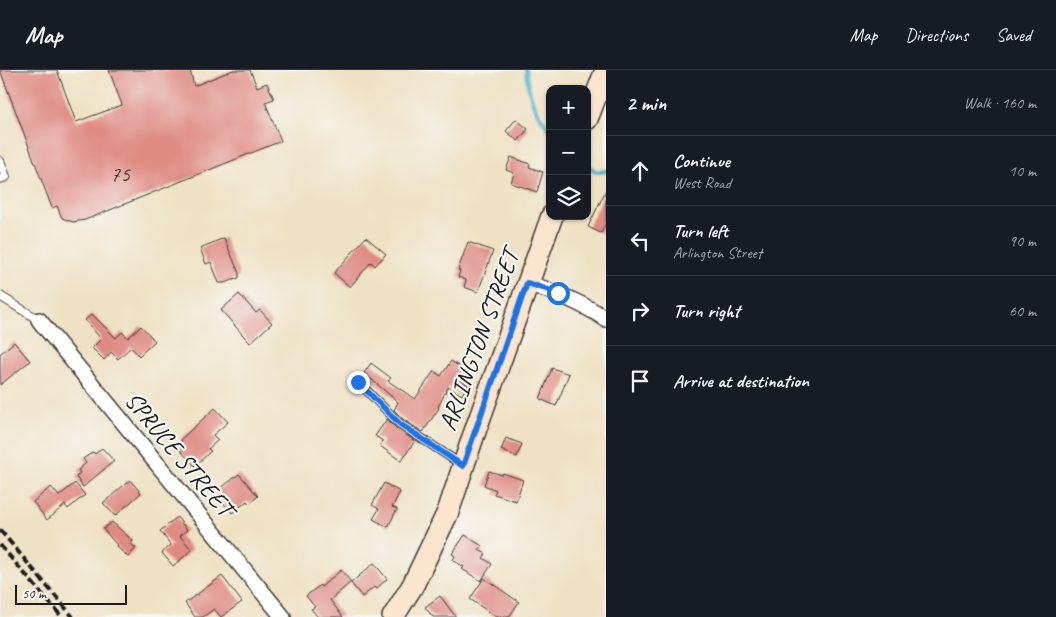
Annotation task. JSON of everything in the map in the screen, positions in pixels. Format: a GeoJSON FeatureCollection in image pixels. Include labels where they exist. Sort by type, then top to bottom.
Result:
{"type":"FeatureCollection","features":[{"type":"Feature","properties":{"kind":"street"},"geometry":{"type":"LineString","coordinates":[[591,109],[606,70]]}},
{"type":"Feature","properties":{"kind":"street","name":"ARLINGTON STREET"},"geometry":{"type":"LineString","coordinates":[[393,617],[413,585],[448,512],[551,220]]}},
{"type":"Feature","properties":{"kind":"street"},"geometry":{"type":"LineString","coordinates":[[527,283],[558,293],[590,308],[606,319]]}},
{"type":"Feature","properties":{"kind":"street","name":"SPRUCE STREET"},"geometry":{"type":"LineString","coordinates":[[39,320],[283,617]]}},
{"type":"Feature","properties":{"kind":"lane"},"geometry":{"type":"LineString","coordinates":[[0,161],[6,177],[0,179]]}},
{"type":"Feature","properties":{"kind":"lane"},"geometry":{"type":"LineString","coordinates":[[0,296],[39,320]]}},
{"type":"Feature","properties":{"kind":"lane"},"geometry":{"type":"LineString","coordinates":[[358,382],[400,424],[463,466]]}},
{"type":"Feature","properties":{"kind":"building"},"geometry":{"type":"Polygon","coordinates":[[[0,70],[57,70],[76,122],[122,105],[109,70],[190,70],[194,86],[233,70],[250,70],[257,87],[267,83],[274,99],[265,102],[281,141],[85,220],[73,222],[62,218],[57,206],[52,208],[0,70]]]}},
{"type":"Feature","properties":{"kind":"building"},"geometry":{"type":"Polygon","coordinates":[[[516,119],[528,129],[518,141],[506,131],[516,119]]]}},
{"type":"Feature","properties":{"kind":"building"},"geometry":{"type":"Polygon","coordinates":[[[511,157],[530,164],[529,167],[543,172],[537,192],[511,183],[514,173],[506,170],[511,157]]]}},
{"type":"Feature","properties":{"kind":"building"},"geometry":{"type":"Polygon","coordinates":[[[606,190],[606,223],[601,233],[588,227],[606,190]]]}},
{"type":"Feature","properties":{"kind":"building"},"geometry":{"type":"Polygon","coordinates":[[[366,237],[386,254],[375,266],[371,262],[350,287],[334,273],[366,237]]]}},
{"type":"Feature","properties":{"kind":"building"},"geometry":{"type":"Polygon","coordinates":[[[224,238],[239,273],[239,278],[219,283],[211,262],[206,264],[200,248],[224,238]]]}},
{"type":"Feature","properties":{"kind":"building"},"geometry":{"type":"Polygon","coordinates":[[[468,242],[493,251],[478,292],[464,287],[466,280],[458,277],[460,271],[458,270],[468,242]]]}},
{"type":"Feature","properties":{"kind":"building"},"geometry":{"type":"Polygon","coordinates":[[[239,294],[256,313],[260,310],[272,323],[250,343],[221,310],[239,294]]]}},
{"type":"Feature","properties":{"kind":"building"},"geometry":{"type":"Polygon","coordinates":[[[92,314],[116,338],[122,332],[128,338],[141,326],[155,341],[139,356],[131,347],[118,359],[111,352],[104,360],[92,348],[101,339],[85,320],[92,314]]]}},
{"type":"Feature","properties":{"kind":"building"},"geometry":{"type":"Polygon","coordinates":[[[14,342],[30,361],[0,385],[0,354],[14,342]]]}},
{"type":"Feature","properties":{"kind":"building"},"geometry":{"type":"Polygon","coordinates":[[[451,361],[462,368],[461,371],[468,375],[464,382],[468,384],[462,395],[448,387],[439,408],[423,432],[404,420],[394,410],[398,402],[364,373],[371,363],[391,378],[388,381],[415,399],[434,371],[441,376],[451,361]]]}},
{"type":"Feature","properties":{"kind":"building"},"geometry":{"type":"Polygon","coordinates":[[[552,368],[569,374],[556,406],[540,399],[552,368]]]}},
{"type":"Feature","properties":{"kind":"building"},"geometry":{"type":"Polygon","coordinates":[[[215,408],[228,422],[213,435],[218,440],[208,449],[211,451],[195,466],[176,446],[181,439],[215,408]]]}},
{"type":"Feature","properties":{"kind":"building"},"geometry":{"type":"Polygon","coordinates":[[[387,419],[397,429],[415,441],[401,461],[380,446],[383,441],[375,436],[387,419]]]}},
{"type":"Feature","properties":{"kind":"building"},"geometry":{"type":"Polygon","coordinates":[[[506,438],[522,444],[517,457],[501,450],[506,438]]]}},
{"type":"Feature","properties":{"kind":"building"},"geometry":{"type":"Polygon","coordinates":[[[102,448],[114,461],[83,487],[76,477],[80,473],[78,470],[86,463],[83,459],[93,452],[95,454],[102,448]]]}},
{"type":"Feature","properties":{"kind":"building"},"geometry":{"type":"Polygon","coordinates":[[[489,471],[502,475],[503,473],[523,480],[516,501],[494,494],[496,490],[484,485],[489,471]]]}},
{"type":"Feature","properties":{"kind":"building"},"geometry":{"type":"Polygon","coordinates":[[[239,474],[258,496],[249,504],[247,501],[232,513],[215,493],[239,474]]]}},
{"type":"Feature","properties":{"kind":"building"},"geometry":{"type":"Polygon","coordinates":[[[130,480],[141,493],[115,516],[103,503],[130,480]]]}},
{"type":"Feature","properties":{"kind":"building"},"geometry":{"type":"Polygon","coordinates":[[[75,483],[85,495],[68,509],[65,505],[47,520],[33,502],[51,487],[59,496],[75,483]]]}},
{"type":"Feature","properties":{"kind":"building"},"geometry":{"type":"Polygon","coordinates":[[[384,483],[400,492],[392,507],[397,509],[388,527],[373,519],[379,509],[372,505],[384,483]]]}},
{"type":"Feature","properties":{"kind":"building"},"geometry":{"type":"Polygon","coordinates":[[[177,517],[187,530],[180,536],[192,550],[173,566],[162,553],[171,545],[160,531],[177,517]]]}},
{"type":"Feature","properties":{"kind":"building"},"geometry":{"type":"Polygon","coordinates":[[[112,522],[133,541],[130,543],[136,548],[128,557],[116,546],[103,529],[112,522]]]}},
{"type":"Feature","properties":{"kind":"building"},"geometry":{"type":"Polygon","coordinates":[[[465,535],[482,546],[479,550],[486,554],[483,558],[492,564],[481,581],[462,569],[464,567],[453,560],[455,556],[452,554],[465,535]]]}},
{"type":"Feature","properties":{"kind":"building"},"geometry":{"type":"Polygon","coordinates":[[[374,563],[387,579],[376,589],[374,587],[362,597],[351,583],[374,563]]]}},
{"type":"Feature","properties":{"kind":"building"},"geometry":{"type":"Polygon","coordinates":[[[341,570],[351,582],[330,600],[343,617],[318,617],[311,609],[315,607],[306,596],[320,585],[321,587],[341,570]]]}},
{"type":"Feature","properties":{"kind":"building"},"geometry":{"type":"Polygon","coordinates":[[[222,576],[242,602],[221,617],[214,609],[203,617],[195,617],[185,603],[222,576]]]}},
{"type":"Feature","properties":{"kind":"building"},"geometry":{"type":"Polygon","coordinates":[[[484,578],[519,602],[509,617],[496,617],[470,599],[484,578]]]}},
{"type":"Feature","properties":{"kind":"building"},"geometry":{"type":"Polygon","coordinates":[[[440,596],[456,617],[433,617],[425,607],[440,596]]]}},
{"type":"Feature","properties":{"kind":"waterway"},"geometry":{"type":"LineString","coordinates":[[526,70],[533,102],[546,124]]}},
{"type":"Feature","properties":{"kind":"waterway"},"geometry":{"type":"LineString","coordinates":[[591,168],[597,172],[606,171]]}},
{"type":"Feature","properties":{"kind":"railway"},"geometry":{"type":"LineString","coordinates":[[0,530],[73,617]]}},
{"type":"Feature","properties":{"kind":"railway"},"geometry":{"type":"LineString","coordinates":[[0,545],[62,617]]}},
{"type":"Feature","properties":{"kind":"route"},"geometry":{"type":"LineString","coordinates":[[358,382],[400,424],[463,466],[527,283],[558,293]]}}]}
